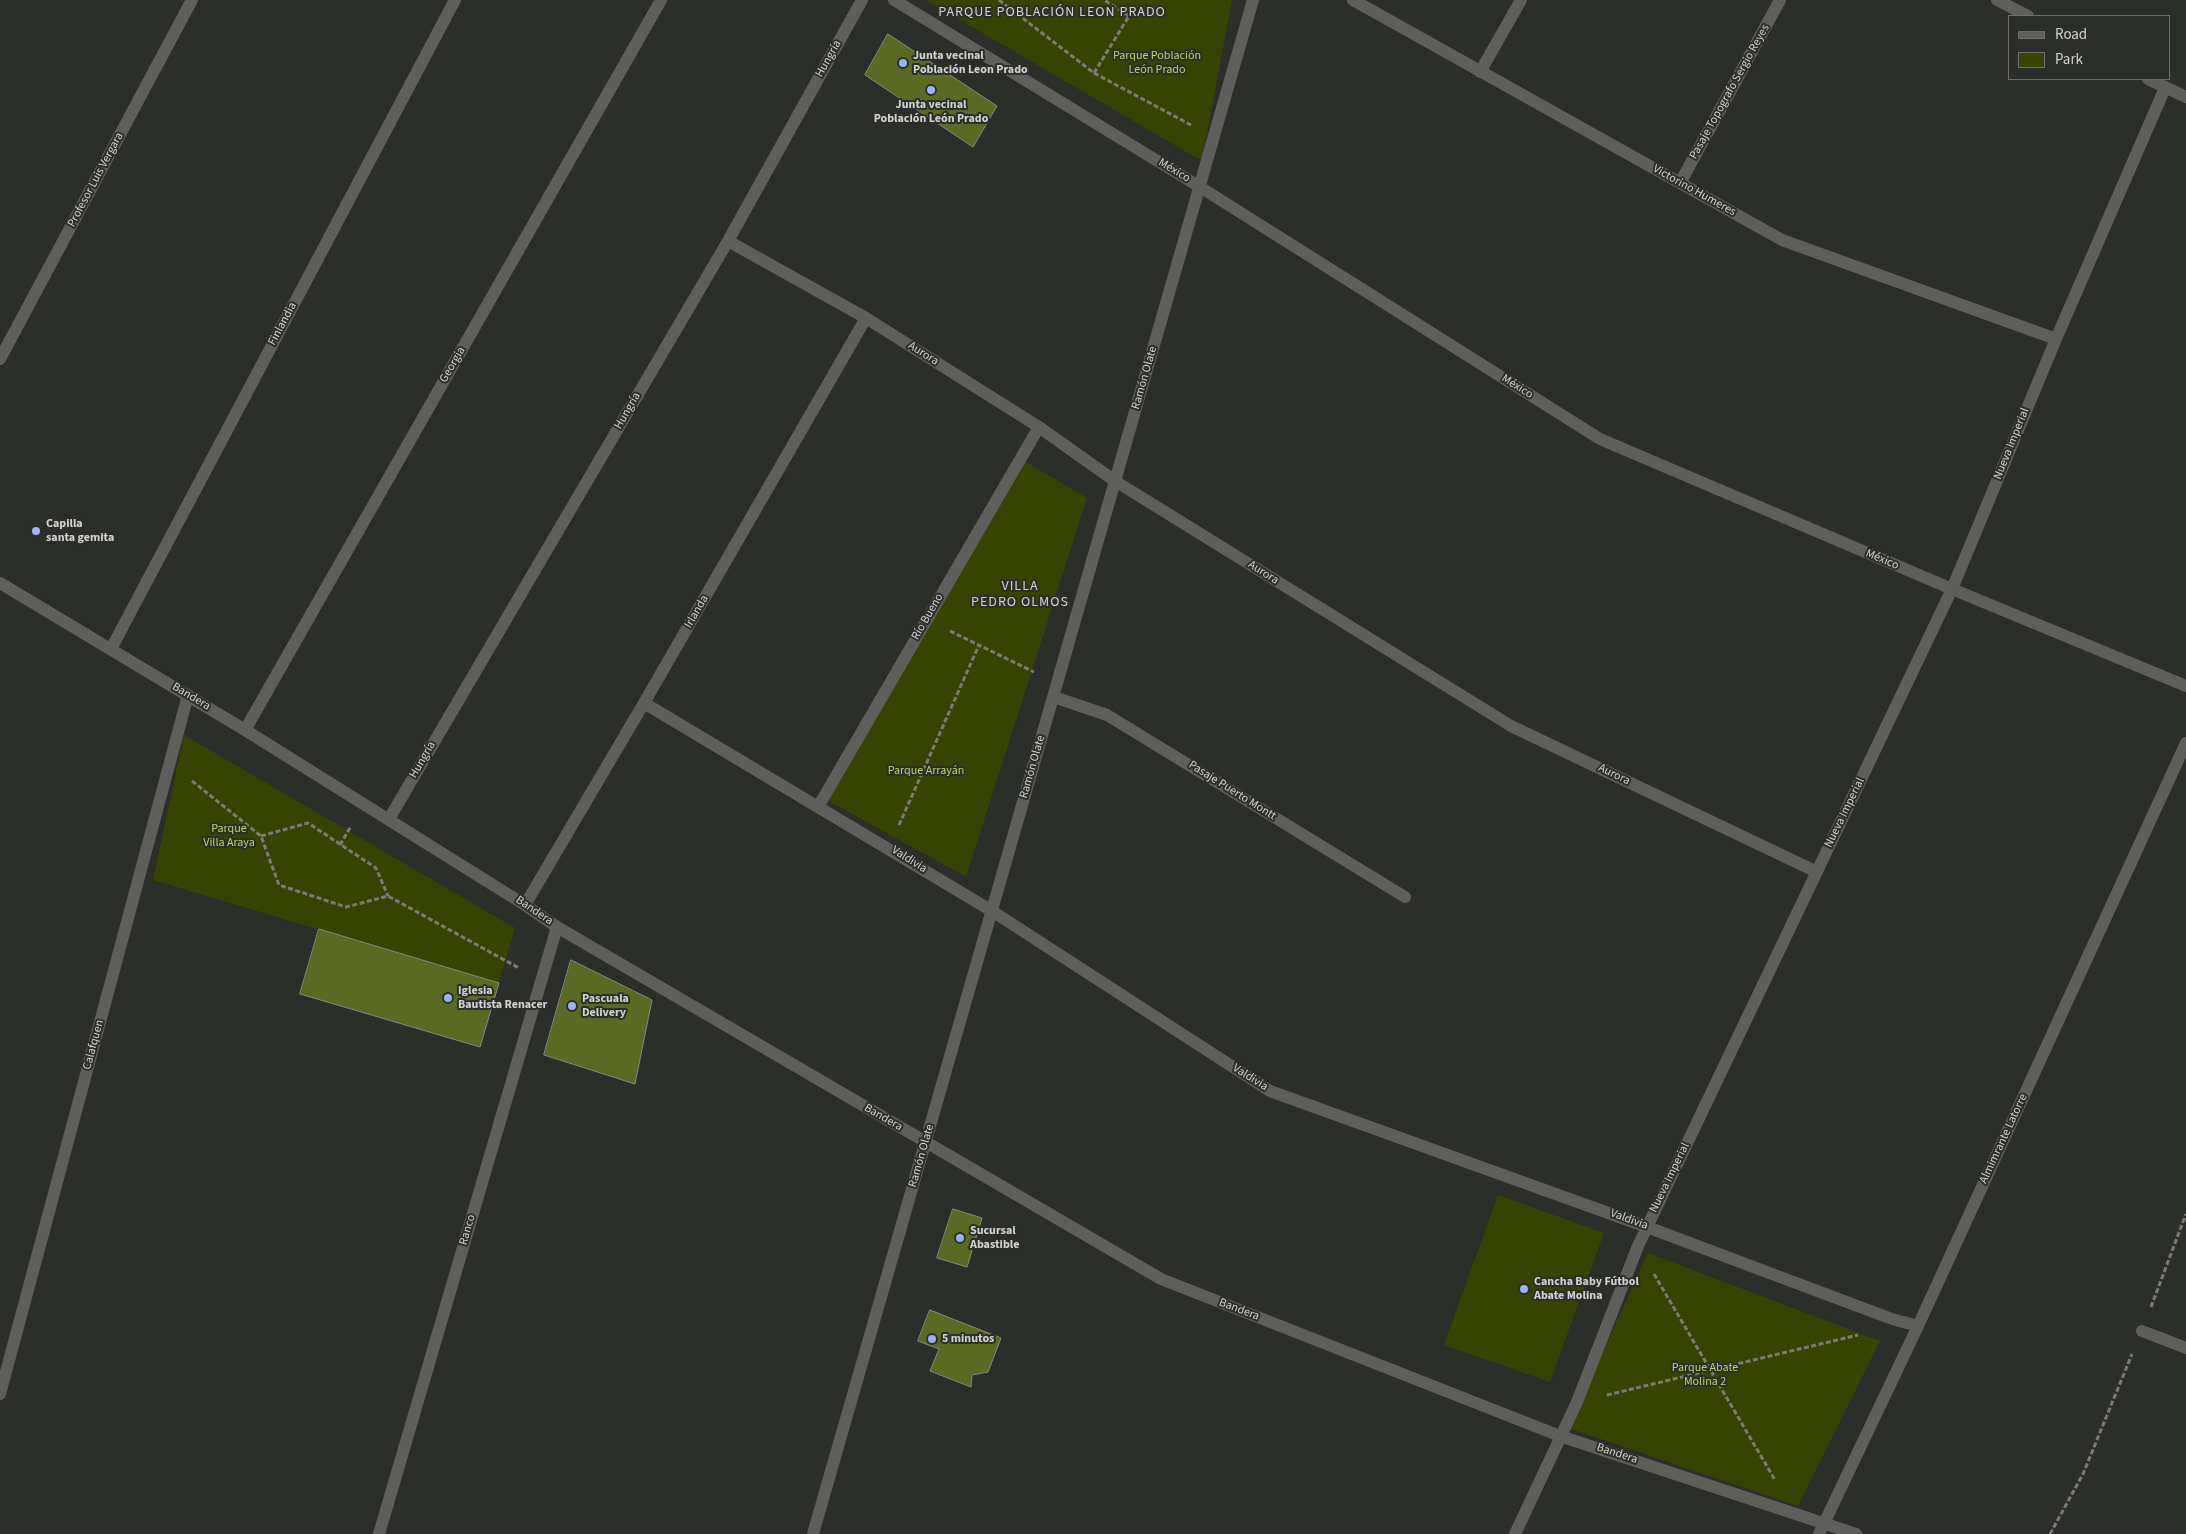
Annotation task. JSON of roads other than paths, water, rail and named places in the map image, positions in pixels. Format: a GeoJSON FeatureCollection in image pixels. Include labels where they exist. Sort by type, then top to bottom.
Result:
{"type":"FeatureCollection","features":[{"type":"Feature","properties":{"kind":"street","name":"Profesor Luis Vergara"},"geometry":{"type":"LineString","coordinates":[[0,359],[192,0]]}},
{"type":"Feature","properties":{"kind":"street","name":"Finlandia"},"geometry":{"type":"LineString","coordinates":[[111,649],[455,0]]}},
{"type":"Feature","properties":{"kind":"street","name":"Georgia"},"geometry":{"type":"LineString","coordinates":[[245,730],[661,0]]}},
{"type":"Feature","properties":{"kind":"street","name":"Hungría"},"geometry":{"type":"LineString","coordinates":[[389,819],[728,241],[862,0]]}},
{"type":"Feature","properties":{"kind":"street","name":"México"},"geometry":{"type":"LineString","coordinates":[[894,0],[1200,187],[1600,439],[1952,590],[2186,686]]}},
{"type":"Feature","properties":{"kind":"street","name":"Ramón Olate"},"geometry":{"type":"LineString","coordinates":[[814,1534],[1253,0]]}},
{"type":"Feature","properties":{"kind":"street","name":"Victorino Humeres"},"geometry":{"type":"LineString","coordinates":[[1352,0],[1782,240],[2056,338]]}},
{"type":"Feature","properties":{"kind":"street"},"geometry":{"type":"LineString","coordinates":[[1480,72],[1521,0]]}},
{"type":"Feature","properties":{"kind":"street","name":"Pasaje Topografo Sergio Reyes"},"geometry":{"type":"LineString","coordinates":[[1680,183],[1780,0]]}},
{"type":"Feature","properties":{"kind":"street"},"geometry":{"type":"LineString","coordinates":[[1997,0],[2026,15]]}},
{"type":"Feature","properties":{"kind":"street"},"geometry":{"type":"LineString","coordinates":[[2150,80],[2186,97]]}},
{"type":"Feature","properties":{"kind":"street","name":"Nueva Imperial"},"geometry":{"type":"LineString","coordinates":[[1515,1534],[1577,1402],[1638,1246],[1952,590],[2056,338],[2165,88]]}},
{"type":"Feature","properties":{"kind":"street","name":"Aurora"},"geometry":{"type":"LineString","coordinates":[[728,241],[866,318],[1039,427],[1115,481],[1511,726],[1817,872]]}},
{"type":"Feature","properties":{"kind":"street","name":"Irlanda"},"geometry":{"type":"LineString","coordinates":[[525,904],[644,703],[866,318]]}},
{"type":"Feature","properties":{"kind":"street","name":"Río Bueno"},"geometry":{"type":"LineString","coordinates":[[818,807],[1039,427]]}},
{"type":"Feature","properties":{"kind":"street","name":"Bandera"},"geometry":{"type":"LineString","coordinates":[[0,583],[245,730],[525,904],[557,927],[1161,1280],[1560,1436],[1825,1522],[1856,1534]]}},
{"type":"Feature","properties":{"kind":"street","name":"Calafquen"},"geometry":{"type":"LineString","coordinates":[[1,1387],[188,695]]}},
{"type":"Feature","properties":{"kind":"street","name":"Pasaje Puerto Montt"},"geometry":{"type":"LineString","coordinates":[[1054,696],[1107,715],[1405,897]]}},
{"type":"Feature","properties":{"kind":"street","name":"Valdivia"},"geometry":{"type":"LineString","coordinates":[[644,703],[887,846],[992,911],[1270,1091],[1647,1227],[1892,1319],[1918,1326]]}},
{"type":"Feature","properties":{"kind":"street","name":"Almimrante Latorre"},"geometry":{"type":"LineString","coordinates":[[1819,1534],[1918,1326],[2186,743]]}},
{"type":"Feature","properties":{"kind":"street","name":"Ranco"},"geometry":{"type":"LineString","coordinates":[[378,1534],[557,927]]}},
{"type":"Feature","properties":{"kind":"street"},"geometry":{"type":"LineString","coordinates":[[2142,1331],[2186,1348]]}},
{"type":"Feature","properties":{"kind":"place","name":"Junta vecinal Población Leon Prado"},"geometry":{"type":"Point","coordinates":[903,63]}},
{"type":"Feature","properties":{"kind":"place","name":"Junta vecinal Población León Prado"},"geometry":{"type":"Point","coordinates":[931,90]}},
{"type":"Feature","properties":{"kind":"place","name":"Capilla santa gemita"},"geometry":{"type":"Point","coordinates":[36,531]}},
{"type":"Feature","properties":{"kind":"place","name":"Iglesia Bautista Renacer"},"geometry":{"type":"Point","coordinates":[448,998]}},
{"type":"Feature","properties":{"kind":"place","name":"Pascuala Delivery"},"geometry":{"type":"Point","coordinates":[572,1006]}},
{"type":"Feature","properties":{"kind":"place","name":"Sucursal Abastible"},"geometry":{"type":"Point","coordinates":[960,1238]}},
{"type":"Feature","properties":{"kind":"place","name":"Cancha Baby Fútbol Abate Molina"},"geometry":{"type":"Point","coordinates":[1524,1289]}},
{"type":"Feature","properties":{"kind":"place","name":"5 minutos"},"geometry":{"type":"Point","coordinates":[932,1339]}},
{"type":"Feature","properties":{"kind":"district","name":"PARQUE POBLACIÓN LEON PRADO"},"geometry":{"type":"Point","coordinates":[1052,13]}},
{"type":"Feature","properties":{"kind":"district","name":"VILLA PEDRO OLMOS"},"geometry":{"type":"Point","coordinates":[1020,596]}},
{"type":"Feature","properties":{"kind":"park label","name":"Parque Población León Prado"},"geometry":{"type":"Point","coordinates":[1157,63]}},
{"type":"Feature","properties":{"kind":"park label","name":"Parque Arrayán"},"geometry":{"type":"Point","coordinates":[926,771]}},
{"type":"Feature","properties":{"kind":"park label","name":"Parque Villa Araya"},"geometry":{"type":"Point","coordinates":[229,836]}},
{"type":"Feature","properties":{"kind":"park label","name":"Parque Abate Molina 2"},"geometry":{"type":"Point","coordinates":[1705,1375]}}]}
